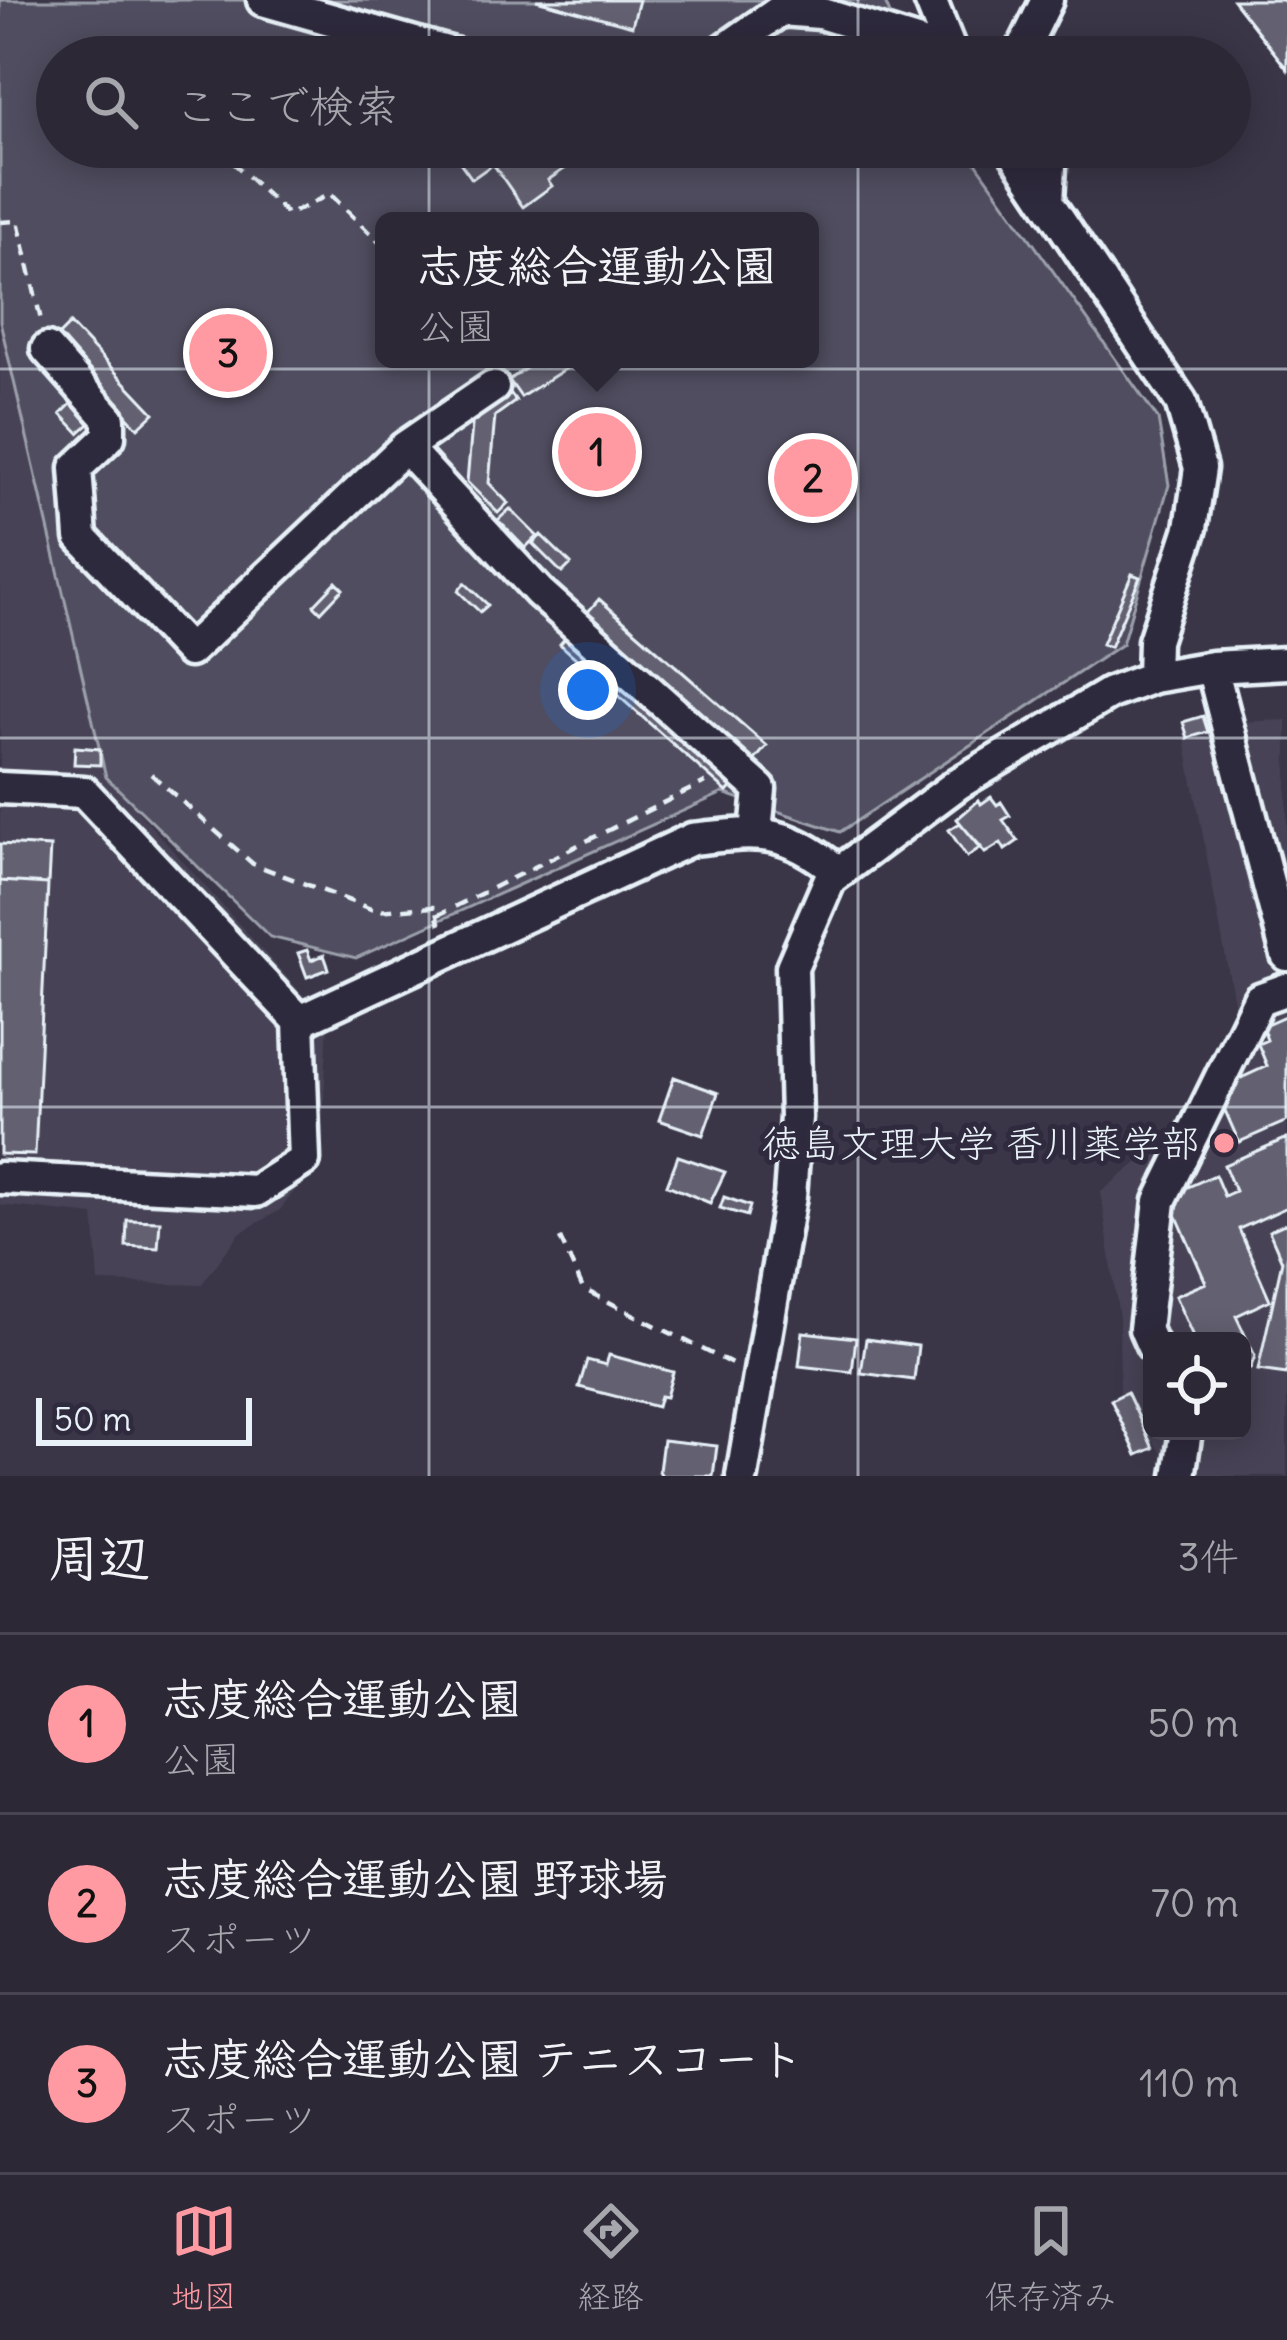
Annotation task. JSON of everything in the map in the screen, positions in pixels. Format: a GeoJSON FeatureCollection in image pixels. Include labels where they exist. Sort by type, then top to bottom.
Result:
{"type":"FeatureCollection","features":[{"type":"Feature","properties":{"kind":"street"},"geometry":{"type":"LineString","coordinates":[[263,0],[390,36]]}},
{"type":"Feature","properties":{"kind":"street"},"geometry":{"type":"LineString","coordinates":[[930,0],[944,36]]}},
{"type":"Feature","properties":{"kind":"street"},"geometry":{"type":"LineString","coordinates":[[1029,36],[1047,0]]}},
{"type":"Feature","properties":{"kind":"street"},"geometry":{"type":"LineString","coordinates":[[744,36],[781,10],[820,13],[891,36]]}},
{"type":"Feature","properties":{"kind":"street"},"geometry":{"type":"LineString","coordinates":[[1026,168],[1181,402],[1201,468],[1191,528],[1154,641],[1153,677]]}},
{"type":"Feature","properties":{"kind":"street"},"geometry":{"type":"LineString","coordinates":[[1048,202],[1050,168]]}},
{"type":"Feature","properties":{"kind":"street"},"geometry":{"type":"LineString","coordinates":[[47,349],[109,418],[109,437],[76,468],[81,537],[189,651],[404,447],[493,387]]}},
{"type":"Feature","properties":{"kind":"street"},"geometry":{"type":"LineString","coordinates":[[404,447],[539,592],[760,789],[756,832]]}},
{"type":"Feature","properties":{"kind":"street"},"geometry":{"type":"LineString","coordinates":[[742,1476],[793,1157],[792,967],[836,871],[959,783],[1110,693],[1153,677],[1213,667],[1287,663]]}},
{"type":"Feature","properties":{"kind":"street"},"geometry":{"type":"LineString","coordinates":[[1213,667],[1287,955]]}},
{"type":"Feature","properties":{"kind":"street"},"geometry":{"type":"LineString","coordinates":[[0,788],[84,792],[299,1021],[304,1160],[256,1191],[0,1178]]}},
{"type":"Feature","properties":{"kind":"street"},"geometry":{"type":"LineString","coordinates":[[299,1021],[692,839],[756,832],[806,846],[836,871]]}},
{"type":"Feature","properties":{"kind":"street"},"geometry":{"type":"LineString","coordinates":[[1146,1332],[1160,1202],[1259,999],[1287,989]]}},
{"type":"Feature","properties":{"kind":"street"},"geometry":{"type":"LineString","coordinates":[[1179,1476],[1185,1440]]}},
{"type":"Feature","properties":{"kind":"path"},"geometry":{"type":"LineString","coordinates":[[239,168],[288,215],[330,194],[375,239]]}},
{"type":"Feature","properties":{"kind":"path"},"geometry":{"type":"LineString","coordinates":[[0,222],[18,221],[47,349]]}},
{"type":"Feature","properties":{"kind":"path"},"geometry":{"type":"LineString","coordinates":[[151,774],[253,864],[376,911],[433,907],[451,953]]}},
{"type":"Feature","properties":{"kind":"path"},"geometry":{"type":"LineString","coordinates":[[436,916],[704,782]]}},
{"type":"Feature","properties":{"kind":"path"},"geometry":{"type":"LineString","coordinates":[[560,1238],[583,1289],[760,1378]]}},
{"type":"Feature","properties":{"kind":"shaded area"},"geometry":{"type":"Polygon","coordinates":[[[0,0],[884,0],[899,36],[36,36],[36,168],[980,168],[1158,419],[1169,485],[1122,644],[840,832],[723,793],[356,958],[270,937],[106,777],[0,321],[0,0]]]}},
{"type":"Feature","properties":{"kind":"shaded area"},"geometry":{"type":"Polygon","coordinates":[[[0,321],[106,776],[328,1023],[321,1157],[280,1210],[240,1233],[201,1285],[99,1282],[94,1215],[0,1205],[0,321]]]}},
{"type":"Feature","properties":{"kind":"shaded area","name":"徳島文理大学 香川薬学部"},"geometry":{"type":"Polygon","coordinates":[[[1287,720],[1287,1476],[1174,1476],[1174,1469],[1152,1440],[1251,1440],[1251,1332],[1143,1332],[1143,1429],[1120,1399],[1119,1318],[1101,1192],[1221,1095],[1240,1034],[1182,724],[1287,720]]]}},
{"type":"Feature","properties":{"kind":"building"},"geometry":{"type":"Polygon","coordinates":[[[536,0],[639,0],[632,26],[536,0]]]}},
{"type":"Feature","properties":{"kind":"building"},"geometry":{"type":"Polygon","coordinates":[[[1233,0],[1283,0],[1287,5],[1287,69],[1233,0]]]}},
{"type":"Feature","properties":{"kind":"building"},"geometry":{"type":"Polygon","coordinates":[[[464,168],[487,168],[472,179],[464,168]]]}},
{"type":"Feature","properties":{"kind":"building"},"geometry":{"type":"Polygon","coordinates":[[[496,168],[566,168],[548,180],[552,186],[523,207],[496,168]]]}},
{"type":"Feature","properties":{"kind":"building"},"geometry":{"type":"Polygon","coordinates":[[[70,324],[154,413],[138,428],[54,340],[70,324]]]}},
{"type":"Feature","properties":{"kind":"building"},"geometry":{"type":"Polygon","coordinates":[[[222,330],[230,338],[212,357],[203,349],[222,330]]]}},
{"type":"Feature","properties":{"kind":"building"},"geometry":{"type":"Polygon","coordinates":[[[526,368],[567,368],[521,397],[509,380],[526,368]]]}},
{"type":"Feature","properties":{"kind":"building"},"geometry":{"type":"Polygon","coordinates":[[[508,390],[516,401],[495,416],[489,483],[508,503],[498,513],[467,482],[473,414],[508,390]]]}},
{"type":"Feature","properties":{"kind":"building"},"geometry":{"type":"Polygon","coordinates":[[[78,397],[97,417],[79,433],[61,414],[78,397]]]}},
{"type":"Feature","properties":{"kind":"building"},"geometry":{"type":"Polygon","coordinates":[[[510,509],[537,536],[525,548],[498,520],[510,509]]]}},
{"type":"Feature","properties":{"kind":"building"},"geometry":{"type":"Polygon","coordinates":[[[541,535],[571,564],[562,573],[533,544],[541,535]]]}},
{"type":"Feature","properties":{"kind":"building"},"geometry":{"type":"Polygon","coordinates":[[[1132,574],[1140,577],[1110,647],[1102,644],[1132,574]]]}},
{"type":"Feature","properties":{"kind":"building"},"geometry":{"type":"Polygon","coordinates":[[[336,582],[343,589],[321,612],[314,605],[336,582]]]}},
{"type":"Feature","properties":{"kind":"building"},"geometry":{"type":"Polygon","coordinates":[[[465,583],[488,605],[480,612],[458,591],[465,583]]]}},
{"type":"Feature","properties":{"kind":"building"},"geometry":{"type":"Polygon","coordinates":[[[599,599],[767,746],[727,792],[560,644],[599,599]]]}},
{"type":"Feature","properties":{"kind":"building"},"geometry":{"type":"Polygon","coordinates":[[[1203,716],[1208,732],[1188,738],[1183,722],[1203,716]]]}},
{"type":"Feature","properties":{"kind":"building"},"geometry":{"type":"Polygon","coordinates":[[[75,747],[100,749],[100,765],[74,764],[75,747]]]}},
{"type":"Feature","properties":{"kind":"building"},"geometry":{"type":"Polygon","coordinates":[[[991,797],[1010,816],[1003,820],[1018,841],[1005,850],[1001,843],[985,853],[957,819],[979,800],[981,804],[991,797]]]}},
{"type":"Feature","properties":{"kind":"building"},"geometry":{"type":"Polygon","coordinates":[[[960,823],[981,847],[967,857],[949,830],[960,823]]]}},
{"type":"Feature","properties":{"kind":"building"},"geometry":{"type":"Polygon","coordinates":[[[0,844],[50,847],[48,884],[0,881],[0,844]]]}},
{"type":"Feature","properties":{"kind":"building"},"geometry":{"type":"Polygon","coordinates":[[[0,881],[48,884],[35,1155],[0,1154],[0,881]]]}},
{"type":"Feature","properties":{"kind":"building"},"geometry":{"type":"Polygon","coordinates":[[[307,950],[311,960],[324,955],[329,969],[307,977],[298,953],[307,950]]]}},
{"type":"Feature","properties":{"kind":"building"},"geometry":{"type":"Polygon","coordinates":[[[1287,1015],[1287,1121],[1239,1142],[1223,1106],[1237,1080],[1267,1066],[1258,1044],[1267,1040],[1262,1026],[1287,1015]]]}},
{"type":"Feature","properties":{"kind":"building"},"geometry":{"type":"Polygon","coordinates":[[[674,1077],[718,1093],[703,1135],[659,1120],[674,1077]]]}},
{"type":"Feature","properties":{"kind":"building"},"geometry":{"type":"Polygon","coordinates":[[[1287,1138],[1287,1207],[1239,1229],[1270,1300],[1236,1316],[1244,1332],[1191,1332],[1175,1296],[1206,1283],[1168,1196],[1215,1175],[1224,1196],[1235,1191],[1224,1165],[1287,1138]]]}},
{"type":"Feature","properties":{"kind":"building"},"geometry":{"type":"Polygon","coordinates":[[[678,1156],[725,1172],[710,1203],[667,1185],[678,1156]]]}},
{"type":"Feature","properties":{"kind":"building"},"geometry":{"type":"Polygon","coordinates":[[[724,1197],[750,1206],[747,1216],[720,1208],[724,1197]]]}},
{"type":"Feature","properties":{"kind":"building"},"geometry":{"type":"Polygon","coordinates":[[[127,1220],[160,1221],[158,1248],[126,1246],[127,1220]]]}},
{"type":"Feature","properties":{"kind":"building"},"geometry":{"type":"Polygon","coordinates":[[[1287,1223],[1287,1374],[1258,1370],[1282,1261],[1269,1231],[1287,1223]]]}},
{"type":"Feature","properties":{"kind":"building"},"geometry":{"type":"Polygon","coordinates":[[[803,1332],[856,1338],[852,1372],[799,1366],[803,1332]]]}},
{"type":"Feature","properties":{"kind":"building"},"geometry":{"type":"Polygon","coordinates":[[[866,1339],[918,1346],[914,1380],[861,1373],[866,1339]]]}},
{"type":"Feature","properties":{"kind":"building"},"geometry":{"type":"Polygon","coordinates":[[[609,1355],[673,1372],[666,1397],[660,1396],[657,1407],[579,1387],[587,1360],[606,1365],[609,1355]]]}},
{"type":"Feature","properties":{"kind":"building"},"geometry":{"type":"Polygon","coordinates":[[[1127,1392],[1143,1426],[1143,1440],[1149,1440],[1153,1448],[1137,1455],[1111,1400],[1127,1392]]]}},
{"type":"Feature","properties":{"kind":"building"},"geometry":{"type":"Polygon","coordinates":[[[663,1440],[717,1446],[713,1476],[662,1476],[663,1440]]]}},
{"type":"Feature","properties":{"kind":"place","name":"志度総合運動公園 テニスコート"},"geometry":{"type":"Point","coordinates":[228,353]}},
{"type":"Feature","properties":{"kind":"place","name":"志度総合運動公園"},"geometry":{"type":"Point","coordinates":[597,452]}},
{"type":"Feature","properties":{"kind":"place","name":"志度総合運動公園 野球場"},"geometry":{"type":"Point","coordinates":[813,478]}},
{"type":"Feature","properties":{"kind":"place","name":"徳島文理大学 香川薬学部"},"geometry":{"type":"Point","coordinates":[1224,1143]}}]}
